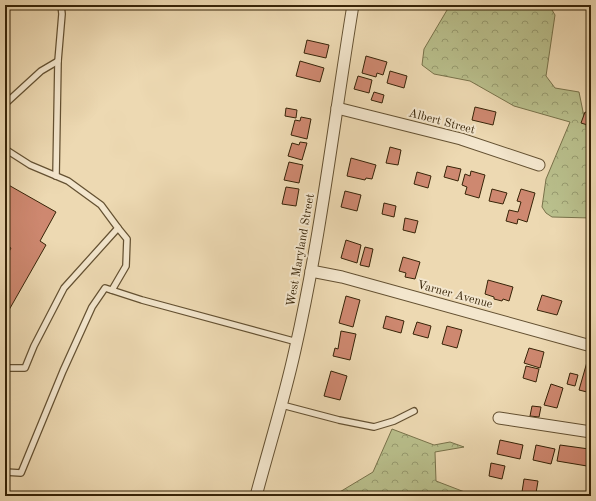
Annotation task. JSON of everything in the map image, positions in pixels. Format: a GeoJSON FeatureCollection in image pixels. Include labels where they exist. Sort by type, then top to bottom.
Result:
{"type":"FeatureCollection","features":[{"type":"Feature","properties":{"kind":"street","name":"West Maryland Street"},"geometry":{"type":"LineString","coordinates":[[256,496],[282,405],[297,342],[311,271],[353,5]]}},
{"type":"Feature","properties":{"kind":"street","name":"Albert Street"},"geometry":{"type":"LineString","coordinates":[[337,108],[461,139],[540,165]]}},
{"type":"Feature","properties":{"kind":"street","name":"Varner Avenue"},"geometry":{"type":"LineString","coordinates":[[311,271],[357,281],[591,346]]}},
{"type":"Feature","properties":{"kind":"street"},"geometry":{"type":"LineString","coordinates":[[499,418],[591,432]]}},
{"type":"Feature","properties":{"kind":"lane"},"geometry":{"type":"LineString","coordinates":[[56,176],[58,60],[62,14],[61,5]]}},
{"type":"Feature","properties":{"kind":"lane"},"geometry":{"type":"LineString","coordinates":[[5,104],[41,71],[58,60]]}},
{"type":"Feature","properties":{"kind":"lane"},"geometry":{"type":"LineString","coordinates":[[5,150],[30,165],[68,181],[101,205],[127,239],[126,266],[112,290]]}},
{"type":"Feature","properties":{"kind":"lane"},"geometry":{"type":"LineString","coordinates":[[5,368],[25,368],[34,346],[64,288],[118,228]]}},
{"type":"Feature","properties":{"kind":"lane"},"geometry":{"type":"LineString","coordinates":[[5,472],[21,473],[63,371],[92,307],[105,288],[142,300],[297,342]]}},
{"type":"Feature","properties":{"kind":"lane"},"geometry":{"type":"LineString","coordinates":[[282,405],[339,420],[374,427],[394,421],[414,411]]}},
{"type":"Feature","properties":{"kind":"green space"},"geometry":{"type":"Polygon","coordinates":[[[450,5],[549,5],[555,15],[546,76],[555,88],[579,92],[589,141],[591,142],[591,218],[552,217],[546,213],[542,207],[546,179],[570,122],[514,106],[470,81],[434,74],[422,65],[424,49],[450,5]]]}},
{"type":"Feature","properties":{"kind":"green space"},"geometry":{"type":"Polygon","coordinates":[[[392,429],[434,445],[450,442],[464,447],[435,452],[436,481],[475,496],[333,496],[373,472],[392,429]]]}},
{"type":"Feature","properties":{"kind":"building"},"geometry":{"type":"Polygon","coordinates":[[[379,5],[391,5],[390,8],[379,5]]]}},
{"type":"Feature","properties":{"kind":"building"},"geometry":{"type":"Polygon","coordinates":[[[307,40],[329,45],[326,58],[304,53],[307,40]]]}},
{"type":"Feature","properties":{"kind":"building"},"geometry":{"type":"Polygon","coordinates":[[[366,56],[387,62],[383,75],[377,73],[376,77],[362,73],[366,56]]]}},
{"type":"Feature","properties":{"kind":"building"},"geometry":{"type":"Polygon","coordinates":[[[300,61],[324,68],[320,82],[296,76],[300,61]]]}},
{"type":"Feature","properties":{"kind":"building"},"geometry":{"type":"Polygon","coordinates":[[[390,71],[407,76],[404,88],[387,83],[390,71]]]}},
{"type":"Feature","properties":{"kind":"building"},"geometry":{"type":"Polygon","coordinates":[[[358,76],[372,80],[369,93],[354,89],[358,76]]]}},
{"type":"Feature","properties":{"kind":"building"},"geometry":{"type":"Polygon","coordinates":[[[374,92],[384,95],[382,103],[371,100],[374,92]]]}},
{"type":"Feature","properties":{"kind":"building"},"geometry":{"type":"Polygon","coordinates":[[[475,107],[496,112],[493,125],[472,120],[475,107]]]}},
{"type":"Feature","properties":{"kind":"building"},"geometry":{"type":"Polygon","coordinates":[[[286,108],[297,110],[296,118],[285,116],[286,108]]]}},
{"type":"Feature","properties":{"kind":"building"},"geometry":{"type":"Polygon","coordinates":[[[585,112],[591,114],[591,126],[581,123],[585,112]]]}},
{"type":"Feature","properties":{"kind":"building"},"geometry":{"type":"Polygon","coordinates":[[[301,117],[311,119],[307,139],[291,135],[295,120],[300,121],[301,117]]]}},
{"type":"Feature","properties":{"kind":"building"},"geometry":{"type":"Polygon","coordinates":[[[300,142],[307,143],[302,160],[288,156],[292,143],[299,145],[300,142]]]}},
{"type":"Feature","properties":{"kind":"building"},"geometry":{"type":"Polygon","coordinates":[[[390,147],[401,150],[398,165],[386,163],[390,147]]]}},
{"type":"Feature","properties":{"kind":"building"},"geometry":{"type":"Polygon","coordinates":[[[351,158],[376,165],[372,179],[366,178],[365,180],[347,176],[351,158]]]}},
{"type":"Feature","properties":{"kind":"building"},"geometry":{"type":"Polygon","coordinates":[[[289,162],[303,165],[299,183],[284,180],[289,162]]]}},
{"type":"Feature","properties":{"kind":"building"},"geometry":{"type":"Polygon","coordinates":[[[447,166],[461,169],[458,181],[444,177],[447,166]]]}},
{"type":"Feature","properties":{"kind":"building"},"geometry":{"type":"Polygon","coordinates":[[[471,171],[485,175],[479,198],[465,194],[467,187],[462,185],[465,174],[470,176],[471,171]]]}},
{"type":"Feature","properties":{"kind":"building"},"geometry":{"type":"Polygon","coordinates":[[[417,172],[431,176],[428,188],[414,184],[417,172]]]}},
{"type":"Feature","properties":{"kind":"building"},"geometry":{"type":"Polygon","coordinates":[[[5,183],[56,212],[40,241],[46,245],[5,317],[5,259],[11,248],[5,245],[5,183]]]}},
{"type":"Feature","properties":{"kind":"building"},"geometry":{"type":"Polygon","coordinates":[[[286,187],[299,189],[296,206],[282,204],[286,187]]]}},
{"type":"Feature","properties":{"kind":"building"},"geometry":{"type":"Polygon","coordinates":[[[492,189],[507,193],[503,204],[489,201],[492,189]]]}},
{"type":"Feature","properties":{"kind":"building"},"geometry":{"type":"Polygon","coordinates":[[[521,189],[535,193],[527,222],[518,219],[517,224],[506,221],[509,210],[518,212],[521,202],[517,201],[521,189]]]}},
{"type":"Feature","properties":{"kind":"building"},"geometry":{"type":"Polygon","coordinates":[[[345,191],[361,195],[357,211],[341,207],[345,191]]]}},
{"type":"Feature","properties":{"kind":"building"},"geometry":{"type":"Polygon","coordinates":[[[384,203],[396,206],[394,217],[382,214],[384,203]]]}},
{"type":"Feature","properties":{"kind":"building"},"geometry":{"type":"Polygon","coordinates":[[[405,218],[418,221],[415,233],[403,230],[405,218]]]}},
{"type":"Feature","properties":{"kind":"building"},"geometry":{"type":"Polygon","coordinates":[[[346,240],[361,245],[357,263],[341,258],[346,240]]]}},
{"type":"Feature","properties":{"kind":"building"},"geometry":{"type":"Polygon","coordinates":[[[365,247],[373,249],[369,267],[360,265],[365,247]]]}},
{"type":"Feature","properties":{"kind":"building"},"geometry":{"type":"Polygon","coordinates":[[[403,257],[420,262],[415,279],[405,277],[406,273],[399,271],[403,257]]]}},
{"type":"Feature","properties":{"kind":"building"},"geometry":{"type":"Polygon","coordinates":[[[488,280],[513,287],[509,301],[494,299],[494,297],[485,294],[488,280]]]}},
{"type":"Feature","properties":{"kind":"building"},"geometry":{"type":"Polygon","coordinates":[[[542,295],[562,301],[557,315],[537,310],[542,295]]]}},
{"type":"Feature","properties":{"kind":"building"},"geometry":{"type":"Polygon","coordinates":[[[346,296],[360,300],[353,327],[339,323],[346,296]]]}},
{"type":"Feature","properties":{"kind":"building"},"geometry":{"type":"Polygon","coordinates":[[[386,316],[404,321],[401,333],[383,328],[386,316]]]}},
{"type":"Feature","properties":{"kind":"building"},"geometry":{"type":"Polygon","coordinates":[[[417,322],[431,326],[428,338],[413,334],[417,322]]]}},
{"type":"Feature","properties":{"kind":"building"},"geometry":{"type":"Polygon","coordinates":[[[447,326],[462,330],[457,348],[442,344],[447,326]]]}},
{"type":"Feature","properties":{"kind":"building"},"geometry":{"type":"Polygon","coordinates":[[[341,331],[356,334],[350,360],[333,356],[335,348],[338,349],[341,331]]]}},
{"type":"Feature","properties":{"kind":"building"},"geometry":{"type":"Polygon","coordinates":[[[529,348],[544,352],[540,368],[524,363],[529,348]]]}},
{"type":"Feature","properties":{"kind":"building"},"geometry":{"type":"Polygon","coordinates":[[[587,362],[591,363],[591,393],[579,390],[587,362]]]}},
{"type":"Feature","properties":{"kind":"building"},"geometry":{"type":"Polygon","coordinates":[[[526,366],[539,369],[536,382],[523,378],[526,366]]]}},
{"type":"Feature","properties":{"kind":"building"},"geometry":{"type":"Polygon","coordinates":[[[331,371],[347,376],[340,400],[324,396],[331,371]]]}},
{"type":"Feature","properties":{"kind":"building"},"geometry":{"type":"Polygon","coordinates":[[[570,373],[578,375],[575,386],[567,384],[570,373]]]}},
{"type":"Feature","properties":{"kind":"building"},"geometry":{"type":"Polygon","coordinates":[[[551,384],[563,388],[557,408],[544,405],[551,384]]]}},
{"type":"Feature","properties":{"kind":"building"},"geometry":{"type":"Polygon","coordinates":[[[532,406],[541,407],[539,417],[530,416],[532,406]]]}},
{"type":"Feature","properties":{"kind":"building"},"geometry":{"type":"Polygon","coordinates":[[[500,440],[523,445],[520,459],[497,454],[500,440]]]}},
{"type":"Feature","properties":{"kind":"building"},"geometry":{"type":"Polygon","coordinates":[[[536,445],[555,449],[551,464],[533,460],[536,445]]]}},
{"type":"Feature","properties":{"kind":"building"},"geometry":{"type":"Polygon","coordinates":[[[560,445],[589,449],[587,466],[557,461],[560,445]]]}},
{"type":"Feature","properties":{"kind":"building"},"geometry":{"type":"Polygon","coordinates":[[[491,463],[505,466],[502,479],[489,476],[491,463]]]}},
{"type":"Feature","properties":{"kind":"building"},"geometry":{"type":"Polygon","coordinates":[[[524,479],[538,481],[536,493],[522,492],[524,479]]]}},
{"type":"Feature","properties":{"kind":"building"},"geometry":{"type":"Polygon","coordinates":[[[588,487],[591,488],[591,496],[587,496],[588,487]]]}},
{"type":"Feature","properties":{"kind":"building"},"geometry":{"type":"Polygon","coordinates":[[[205,493],[215,496],[204,496],[205,493]]]}}]}
